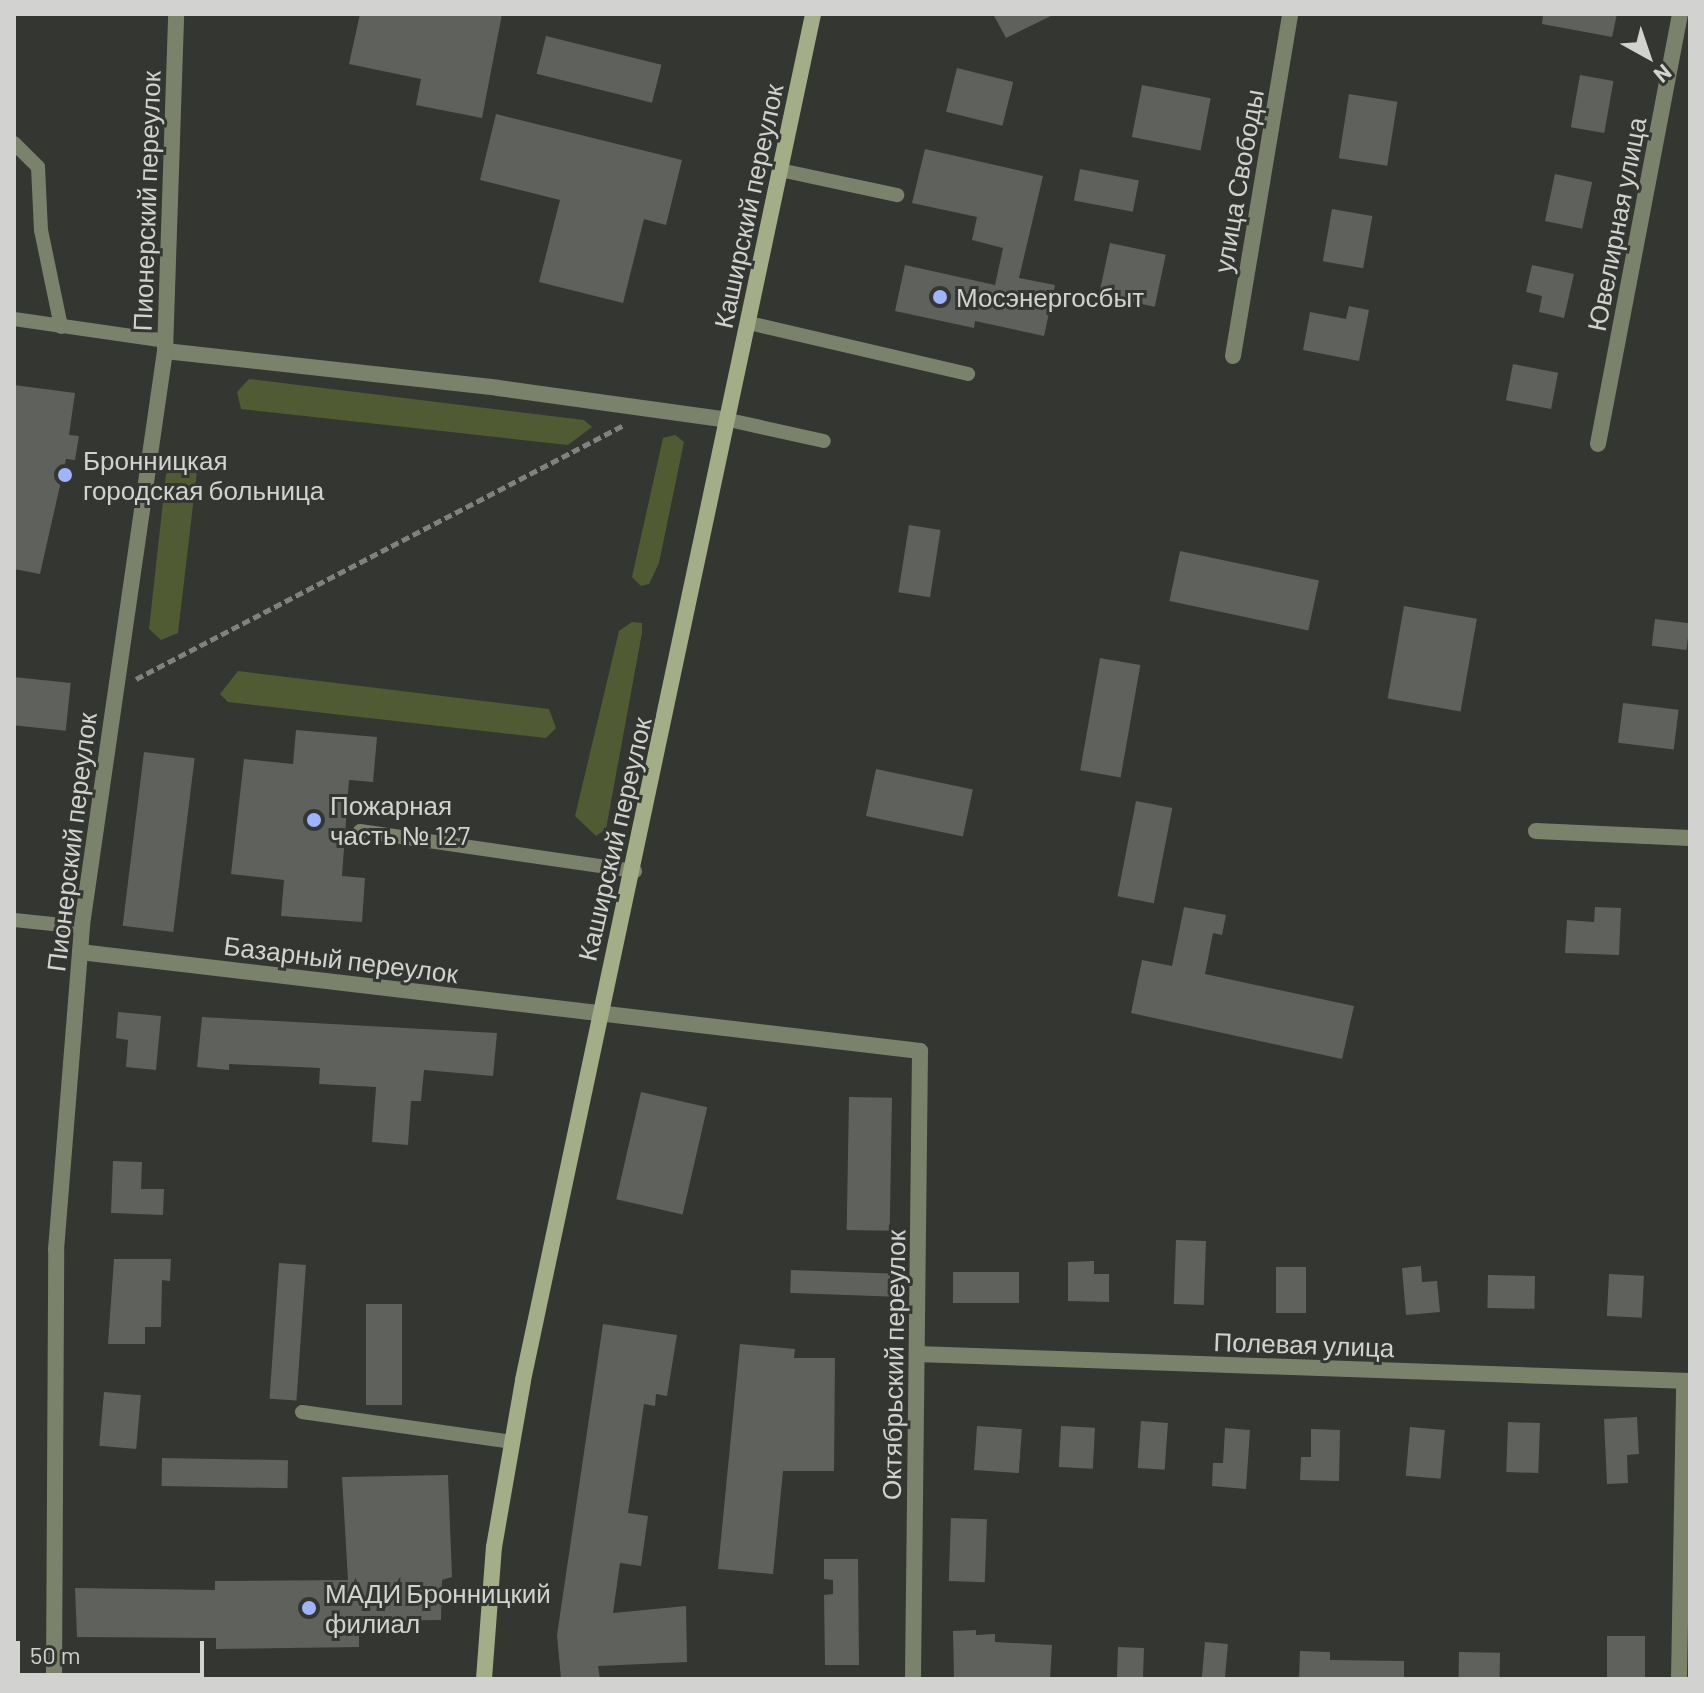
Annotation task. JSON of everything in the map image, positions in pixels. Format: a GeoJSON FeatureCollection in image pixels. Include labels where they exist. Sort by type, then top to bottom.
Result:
{"type":"FeatureCollection","features":[{"type":"Feature","properties":{"kind":"main road","name":"Каширский переулок"},"geometry":{"type":"LineString","coordinates":[[484,1679],[494,1547],[512,1442],[597,1014],[635,871],[813,14]]}},
{"type":"Feature","properties":{"kind":"street","name":"Пионерский переулок"},"geometry":{"type":"LineString","coordinates":[[54,1679],[56,1250],[82,927],[113,691],[165,346],[176,14]]}},
{"type":"Feature","properties":{"kind":"street","name":"улица Свободы"},"geometry":{"type":"LineString","coordinates":[[1233,356],[1290,14]]}},
{"type":"Feature","properties":{"kind":"street","name":"Ювелирная улица"},"geometry":{"type":"LineString","coordinates":[[1598,444],[1680,14]]}},
{"type":"Feature","properties":{"kind":"street"},"geometry":{"type":"LineString","coordinates":[[165,346],[729,420]]}},
{"type":"Feature","properties":{"kind":"street"},"geometry":{"type":"LineString","coordinates":[[1536,831],[1690,838]]}},
{"type":"Feature","properties":{"kind":"street","name":"Базарный переулок"},"geometry":{"type":"LineString","coordinates":[[80,952],[920,1051]]}},
{"type":"Feature","properties":{"kind":"street","name":"Октябрьский переулок"},"geometry":{"type":"LineString","coordinates":[[913,1679],[920,1051]]}},
{"type":"Feature","properties":{"kind":"street","name":"Полевая улица"},"geometry":{"type":"LineString","coordinates":[[917,1354],[1687,1381]]}},
{"type":"Feature","properties":{"kind":"street"},"geometry":{"type":"LineString","coordinates":[[1679,1679],[1687,1381]]}},
{"type":"Feature","properties":{"kind":"lane"},"geometry":{"type":"LineString","coordinates":[[14,143],[38,167],[41,230],[61,327]]}},
{"type":"Feature","properties":{"kind":"lane"},"geometry":{"type":"LineString","coordinates":[[780,170],[897,195]]}},
{"type":"Feature","properties":{"kind":"lane"},"geometry":{"type":"LineString","coordinates":[[14,319],[165,346]]}},
{"type":"Feature","properties":{"kind":"lane"},"geometry":{"type":"LineString","coordinates":[[749,323],[968,374]]}},
{"type":"Feature","properties":{"kind":"lane"},"geometry":{"type":"LineString","coordinates":[[729,420],[824,441]]}},
{"type":"Feature","properties":{"kind":"lane"},"geometry":{"type":"LineString","coordinates":[[360,831],[635,871]]}},
{"type":"Feature","properties":{"kind":"lane"},"geometry":{"type":"LineString","coordinates":[[14,920],[82,927]]}},
{"type":"Feature","properties":{"kind":"lane"},"geometry":{"type":"LineString","coordinates":[[302,1412],[512,1442]]}},
{"type":"Feature","properties":{"kind":"path"},"geometry":{"type":"LineString","coordinates":[[113,691],[653,410]]}},
{"type":"Feature","properties":{"kind":"green space"},"geometry":{"type":"Polygon","coordinates":[[[249,379],[584,420],[592,427],[568,445],[241,409],[237,392],[249,379]]]}},
{"type":"Feature","properties":{"kind":"green space"},"geometry":{"type":"Polygon","coordinates":[[[675,435],[684,442],[659,563],[649,584],[641,586],[632,577],[663,438],[675,435]]]}},
{"type":"Feature","properties":{"kind":"green space"},"geometry":{"type":"Polygon","coordinates":[[[188,461],[197,471],[178,633],[161,640],[149,629],[166,474],[188,461]]]}},
{"type":"Feature","properties":{"kind":"green space"},"geometry":{"type":"Polygon","coordinates":[[[632,622],[642,623],[642,633],[606,829],[596,836],[575,816],[619,631],[632,622]]]}},
{"type":"Feature","properties":{"kind":"green space"},"geometry":{"type":"Polygon","coordinates":[[[238,671],[549,709],[556,728],[546,738],[228,702],[220,694],[238,671]]]}},
{"type":"Feature","properties":{"kind":"building"},"geometry":{"type":"Polygon","coordinates":[[[360,14],[502,14],[482,118],[416,105],[421,79],[349,64],[360,14]]]}},
{"type":"Feature","properties":{"kind":"building"},"geometry":{"type":"Polygon","coordinates":[[[993,14],[1055,14],[1006,38],[993,14]]]}},
{"type":"Feature","properties":{"kind":"building"},"geometry":{"type":"Polygon","coordinates":[[[1543,14],[1617,14],[1612,37],[1542,24],[1543,14]]]}},
{"type":"Feature","properties":{"kind":"building"},"geometry":{"type":"Polygon","coordinates":[[[546,36],[661,65],[652,103],[537,74],[546,36]]]}},
{"type":"Feature","properties":{"kind":"building"},"geometry":{"type":"Polygon","coordinates":[[[957,68],[1013,82],[1002,126],[946,112],[957,68]]]}},
{"type":"Feature","properties":{"kind":"building"},"geometry":{"type":"Polygon","coordinates":[[[1580,75],[1613,81],[1604,133],[1571,127],[1580,75]]]}},
{"type":"Feature","properties":{"kind":"building"},"geometry":{"type":"Polygon","coordinates":[[[1142,85],[1211,98],[1201,150],[1132,137],[1142,85]]]}},
{"type":"Feature","properties":{"kind":"building"},"geometry":{"type":"Polygon","coordinates":[[[1349,94],[1397,102],[1387,166],[1339,158],[1349,94]]]}},
{"type":"Feature","properties":{"kind":"building"},"geometry":{"type":"Polygon","coordinates":[[[496,114],[682,160],[666,225],[644,219],[623,303],[539,282],[560,200],[480,180],[496,114]]]}},
{"type":"Feature","properties":{"kind":"building"},"geometry":{"type":"Polygon","coordinates":[[[925,149],[1043,176],[1019,278],[1055,285],[1044,336],[975,321],[974,328],[895,311],[905,265],[995,285],[1003,248],[972,240],[977,217],[912,203],[925,149]]]}},
{"type":"Feature","properties":{"kind":"building"},"geometry":{"type":"Polygon","coordinates":[[[1080,169],[1139,180],[1133,212],[1074,200],[1080,169]]]}},
{"type":"Feature","properties":{"kind":"building"},"geometry":{"type":"Polygon","coordinates":[[[1555,174],[1592,182],[1582,229],[1545,221],[1555,174]]]}},
{"type":"Feature","properties":{"kind":"building"},"geometry":{"type":"Polygon","coordinates":[[[1332,209],[1372,216],[1363,268],[1323,261],[1332,209]]]}},
{"type":"Feature","properties":{"kind":"building"},"geometry":{"type":"Polygon","coordinates":[[[1110,243],[1166,255],[1155,307],[1099,295],[1110,243]]]}},
{"type":"Feature","properties":{"kind":"building"},"geometry":{"type":"Polygon","coordinates":[[[1532,265],[1574,274],[1564,318],[1539,312],[1542,296],[1526,292],[1532,265]]]}},
{"type":"Feature","properties":{"kind":"building"},"geometry":{"type":"Polygon","coordinates":[[[1349,306],[1369,310],[1359,361],[1303,350],[1310,312],[1346,319],[1349,306]]]}},
{"type":"Feature","properties":{"kind":"building"},"geometry":{"type":"Polygon","coordinates":[[[1513,364],[1558,373],[1551,409],[1506,400],[1513,364]]]}},
{"type":"Feature","properties":{"kind":"building"},"geometry":{"type":"Polygon","coordinates":[[[14,385],[75,393],[69,435],[79,436],[75,460],[66,459],[40,574],[14,569],[14,385]]]}},
{"type":"Feature","properties":{"kind":"building"},"geometry":{"type":"Polygon","coordinates":[[[909,525],[941,530],[930,597],[898,592],[909,525]]]}},
{"type":"Feature","properties":{"kind":"building"},"geometry":{"type":"Polygon","coordinates":[[[1180,551],[1319,581],[1308,630],[1169,601],[1180,551]]]}},
{"type":"Feature","properties":{"kind":"building"},"geometry":{"type":"Polygon","coordinates":[[[1404,606],[1477,619],[1461,711],[1388,699],[1404,606]]]}},
{"type":"Feature","properties":{"kind":"building"},"geometry":{"type":"Polygon","coordinates":[[[1655,619],[1690,623],[1686,650],[1652,646],[1655,619]]]}},
{"type":"Feature","properties":{"kind":"building"},"geometry":{"type":"Polygon","coordinates":[[[1100,658],[1140,665],[1121,777],[1080,770],[1100,658]]]}},
{"type":"Feature","properties":{"kind":"building"},"geometry":{"type":"Polygon","coordinates":[[[14,677],[71,683],[66,731],[14,725],[14,677]]]}},
{"type":"Feature","properties":{"kind":"building"},"geometry":{"type":"Polygon","coordinates":[[[1623,703],[1679,710],[1674,750],[1618,743],[1623,703]]]}},
{"type":"Feature","properties":{"kind":"building"},"geometry":{"type":"Polygon","coordinates":[[[296,730],[377,737],[373,782],[349,780],[342,876],[365,878],[362,922],[281,916],[284,880],[231,874],[244,759],[293,764],[296,730]]]}},
{"type":"Feature","properties":{"kind":"building"},"geometry":{"type":"Polygon","coordinates":[[[144,752],[195,758],[173,932],[123,926],[144,752]]]}},
{"type":"Feature","properties":{"kind":"building"},"geometry":{"type":"Polygon","coordinates":[[[876,769],[973,790],[963,837],[866,816],[876,769]]]}},
{"type":"Feature","properties":{"kind":"building"},"geometry":{"type":"Polygon","coordinates":[[[1136,801],[1172,808],[1154,903],[1117,896],[1136,801]]]}},
{"type":"Feature","properties":{"kind":"building"},"geometry":{"type":"Polygon","coordinates":[[[1184,907],[1226,915],[1222,935],[1213,933],[1205,974],[1354,1006],[1342,1059],[1131,1013],[1142,960],[1172,966],[1184,907]]]}},
{"type":"Feature","properties":{"kind":"building"},"geometry":{"type":"Polygon","coordinates":[[[1595,907],[1621,908],[1619,955],[1565,953],[1567,920],[1594,922],[1595,907]]]}},
{"type":"Feature","properties":{"kind":"building"},"geometry":{"type":"Polygon","coordinates":[[[118,1012],[161,1016],[156,1070],[126,1067],[128,1040],[116,1038],[118,1012]]]}},
{"type":"Feature","properties":{"kind":"building"},"geometry":{"type":"Polygon","coordinates":[[[202,1017],[497,1033],[493,1076],[424,1070],[421,1101],[411,1101],[408,1145],[372,1142],[376,1087],[319,1084],[320,1068],[229,1064],[229,1070],[197,1067],[202,1017]]]}},
{"type":"Feature","properties":{"kind":"building"},"geometry":{"type":"Polygon","coordinates":[[[641,1092],[707,1107],[683,1214],[616,1199],[641,1092]]]}},
{"type":"Feature","properties":{"kind":"building"},"geometry":{"type":"Polygon","coordinates":[[[849,1097],[892,1098],[890,1231],[847,1230],[849,1097]]]}},
{"type":"Feature","properties":{"kind":"building"},"geometry":{"type":"Polygon","coordinates":[[[113,1161],[142,1162],[141,1189],[164,1189],[163,1215],[111,1213],[113,1161]]]}},
{"type":"Feature","properties":{"kind":"building"},"geometry":{"type":"Polygon","coordinates":[[[1176,1240],[1206,1241],[1204,1305],[1174,1304],[1176,1240]]]}},
{"type":"Feature","properties":{"kind":"building"},"geometry":{"type":"Polygon","coordinates":[[[114,1259],[171,1259],[170,1281],[162,1280],[161,1327],[145,1327],[145,1344],[108,1344],[114,1259]]]}},
{"type":"Feature","properties":{"kind":"building"},"geometry":{"type":"Polygon","coordinates":[[[1094,1261],[1094,1274],[1109,1274],[1109,1302],[1068,1301],[1068,1262],[1094,1261]]]}},
{"type":"Feature","properties":{"kind":"building"},"geometry":{"type":"Polygon","coordinates":[[[279,1263],[306,1265],[296,1401],[270,1399],[279,1263]]]}},
{"type":"Feature","properties":{"kind":"building"},"geometry":{"type":"Polygon","coordinates":[[[1421,1266],[1422,1282],[1437,1281],[1440,1312],[1406,1315],[1402,1268],[1421,1266]]]}},
{"type":"Feature","properties":{"kind":"building"},"geometry":{"type":"Polygon","coordinates":[[[1276,1267],[1306,1267],[1306,1313],[1276,1313],[1276,1267]]]}},
{"type":"Feature","properties":{"kind":"building"},"geometry":{"type":"Polygon","coordinates":[[[791,1270],[890,1273],[889,1296],[790,1293],[791,1270]]]}},
{"type":"Feature","properties":{"kind":"building"},"geometry":{"type":"Polygon","coordinates":[[[953,1272],[1019,1272],[1019,1303],[953,1303],[953,1272]]]}},
{"type":"Feature","properties":{"kind":"building"},"geometry":{"type":"Polygon","coordinates":[[[1609,1274],[1644,1276],[1642,1318],[1607,1316],[1609,1274]]]}},
{"type":"Feature","properties":{"kind":"building"},"geometry":{"type":"Polygon","coordinates":[[[1488,1275],[1535,1276],[1534,1309],[1487,1308],[1488,1275]]]}},
{"type":"Feature","properties":{"kind":"building"},"geometry":{"type":"Polygon","coordinates":[[[366,1304],[402,1304],[402,1405],[366,1405],[366,1304]]]}},
{"type":"Feature","properties":{"kind":"building"},"geometry":{"type":"Polygon","coordinates":[[[603,1324],[677,1335],[667,1396],[656,1394],[655,1406],[644,1404],[628,1513],[648,1516],[641,1566],[620,1563],[613,1613],[686,1606],[687,1662],[598,1666],[600,1679],[561,1679],[557,1635],[603,1324]]]}},
{"type":"Feature","properties":{"kind":"building"},"geometry":{"type":"Polygon","coordinates":[[[740,1344],[795,1349],[794,1358],[835,1358],[834,1471],[783,1471],[773,1574],[718,1569],[740,1344]]]}},
{"type":"Feature","properties":{"kind":"building"},"geometry":{"type":"Polygon","coordinates":[[[104,1392],[141,1395],[136,1449],[99,1446],[104,1392]]]}},
{"type":"Feature","properties":{"kind":"building"},"geometry":{"type":"Polygon","coordinates":[[[1637,1417],[1639,1454],[1627,1455],[1628,1483],[1607,1484],[1604,1419],[1637,1417]]]}},
{"type":"Feature","properties":{"kind":"building"},"geometry":{"type":"Polygon","coordinates":[[[1141,1421],[1168,1423],[1165,1470],[1138,1468],[1141,1421]]]}},
{"type":"Feature","properties":{"kind":"building"},"geometry":{"type":"Polygon","coordinates":[[[1508,1422],[1540,1423],[1538,1473],[1506,1472],[1508,1422]]]}},
{"type":"Feature","properties":{"kind":"building"},"geometry":{"type":"Polygon","coordinates":[[[977,1426],[1022,1429],[1019,1473],[974,1470],[977,1426]]]}},
{"type":"Feature","properties":{"kind":"building"},"geometry":{"type":"Polygon","coordinates":[[[1061,1426],[1095,1428],[1093,1469],[1059,1467],[1061,1426]]]}},
{"type":"Feature","properties":{"kind":"building"},"geometry":{"type":"Polygon","coordinates":[[[1410,1427],[1445,1430],[1441,1479],[1406,1476],[1410,1427]]]}},
{"type":"Feature","properties":{"kind":"building"},"geometry":{"type":"Polygon","coordinates":[[[1225,1428],[1250,1430],[1246,1489],[1212,1486],[1213,1463],[1223,1463],[1225,1428]]]}},
{"type":"Feature","properties":{"kind":"building"},"geometry":{"type":"Polygon","coordinates":[[[1311,1429],[1340,1430],[1339,1481],[1300,1480],[1301,1457],[1311,1457],[1311,1429]]]}},
{"type":"Feature","properties":{"kind":"building"},"geometry":{"type":"Polygon","coordinates":[[[162,1458],[288,1460],[287,1488],[162,1486],[162,1458]]]}},
{"type":"Feature","properties":{"kind":"building"},"geometry":{"type":"Polygon","coordinates":[[[448,1475],[452,1577],[442,1580],[441,1620],[359,1621],[359,1647],[216,1649],[216,1638],[77,1637],[75,1588],[215,1590],[215,1581],[348,1580],[342,1477],[448,1475]]]}},
{"type":"Feature","properties":{"kind":"building"},"geometry":{"type":"Polygon","coordinates":[[[951,1518],[987,1519],[985,1582],[949,1581],[951,1518]]]}},
{"type":"Feature","properties":{"kind":"building"},"geometry":{"type":"Polygon","coordinates":[[[824,1559],[858,1559],[859,1665],[825,1665],[824,1595],[833,1594],[833,1580],[824,1579],[824,1559]]]}},
{"type":"Feature","properties":{"kind":"building"},"geometry":{"type":"Polygon","coordinates":[[[976,1630],[976,1635],[995,1634],[995,1642],[1052,1645],[1050,1679],[954,1679],[953,1631],[976,1630]]]}},
{"type":"Feature","properties":{"kind":"building"},"geometry":{"type":"Polygon","coordinates":[[[1607,1636],[1645,1636],[1645,1679],[1607,1679],[1607,1636]]]}},
{"type":"Feature","properties":{"kind":"building"},"geometry":{"type":"Polygon","coordinates":[[[1205,1642],[1228,1644],[1225,1679],[1202,1679],[1205,1642]]]}},
{"type":"Feature","properties":{"kind":"building"},"geometry":{"type":"Polygon","coordinates":[[[1118,1647],[1144,1648],[1143,1679],[1117,1679],[1118,1647]]]}},
{"type":"Feature","properties":{"kind":"building"},"geometry":{"type":"Polygon","coordinates":[[[1300,1651],[1330,1652],[1330,1660],[1404,1661],[1404,1679],[1299,1679],[1300,1651]]]}},
{"type":"Feature","properties":{"kind":"building"},"geometry":{"type":"Polygon","coordinates":[[[1459,1652],[1500,1653],[1500,1679],[1459,1679],[1459,1652]]]}},
{"type":"Feature","properties":{"kind":"place","name":"Мосэнергосбыт"},"geometry":{"type":"Point","coordinates":[940,297]}},
{"type":"Feature","properties":{"kind":"place","name":"Бронницкая городская больница"},"geometry":{"type":"Point","coordinates":[65,475]}},
{"type":"Feature","properties":{"kind":"place","name":"Пожарная часть № 127"},"geometry":{"type":"Point","coordinates":[314,820]}},
{"type":"Feature","properties":{"kind":"place","name":"МАДИ Бронницкий филиал"},"geometry":{"type":"Point","coordinates":[309,1608]}}]}
